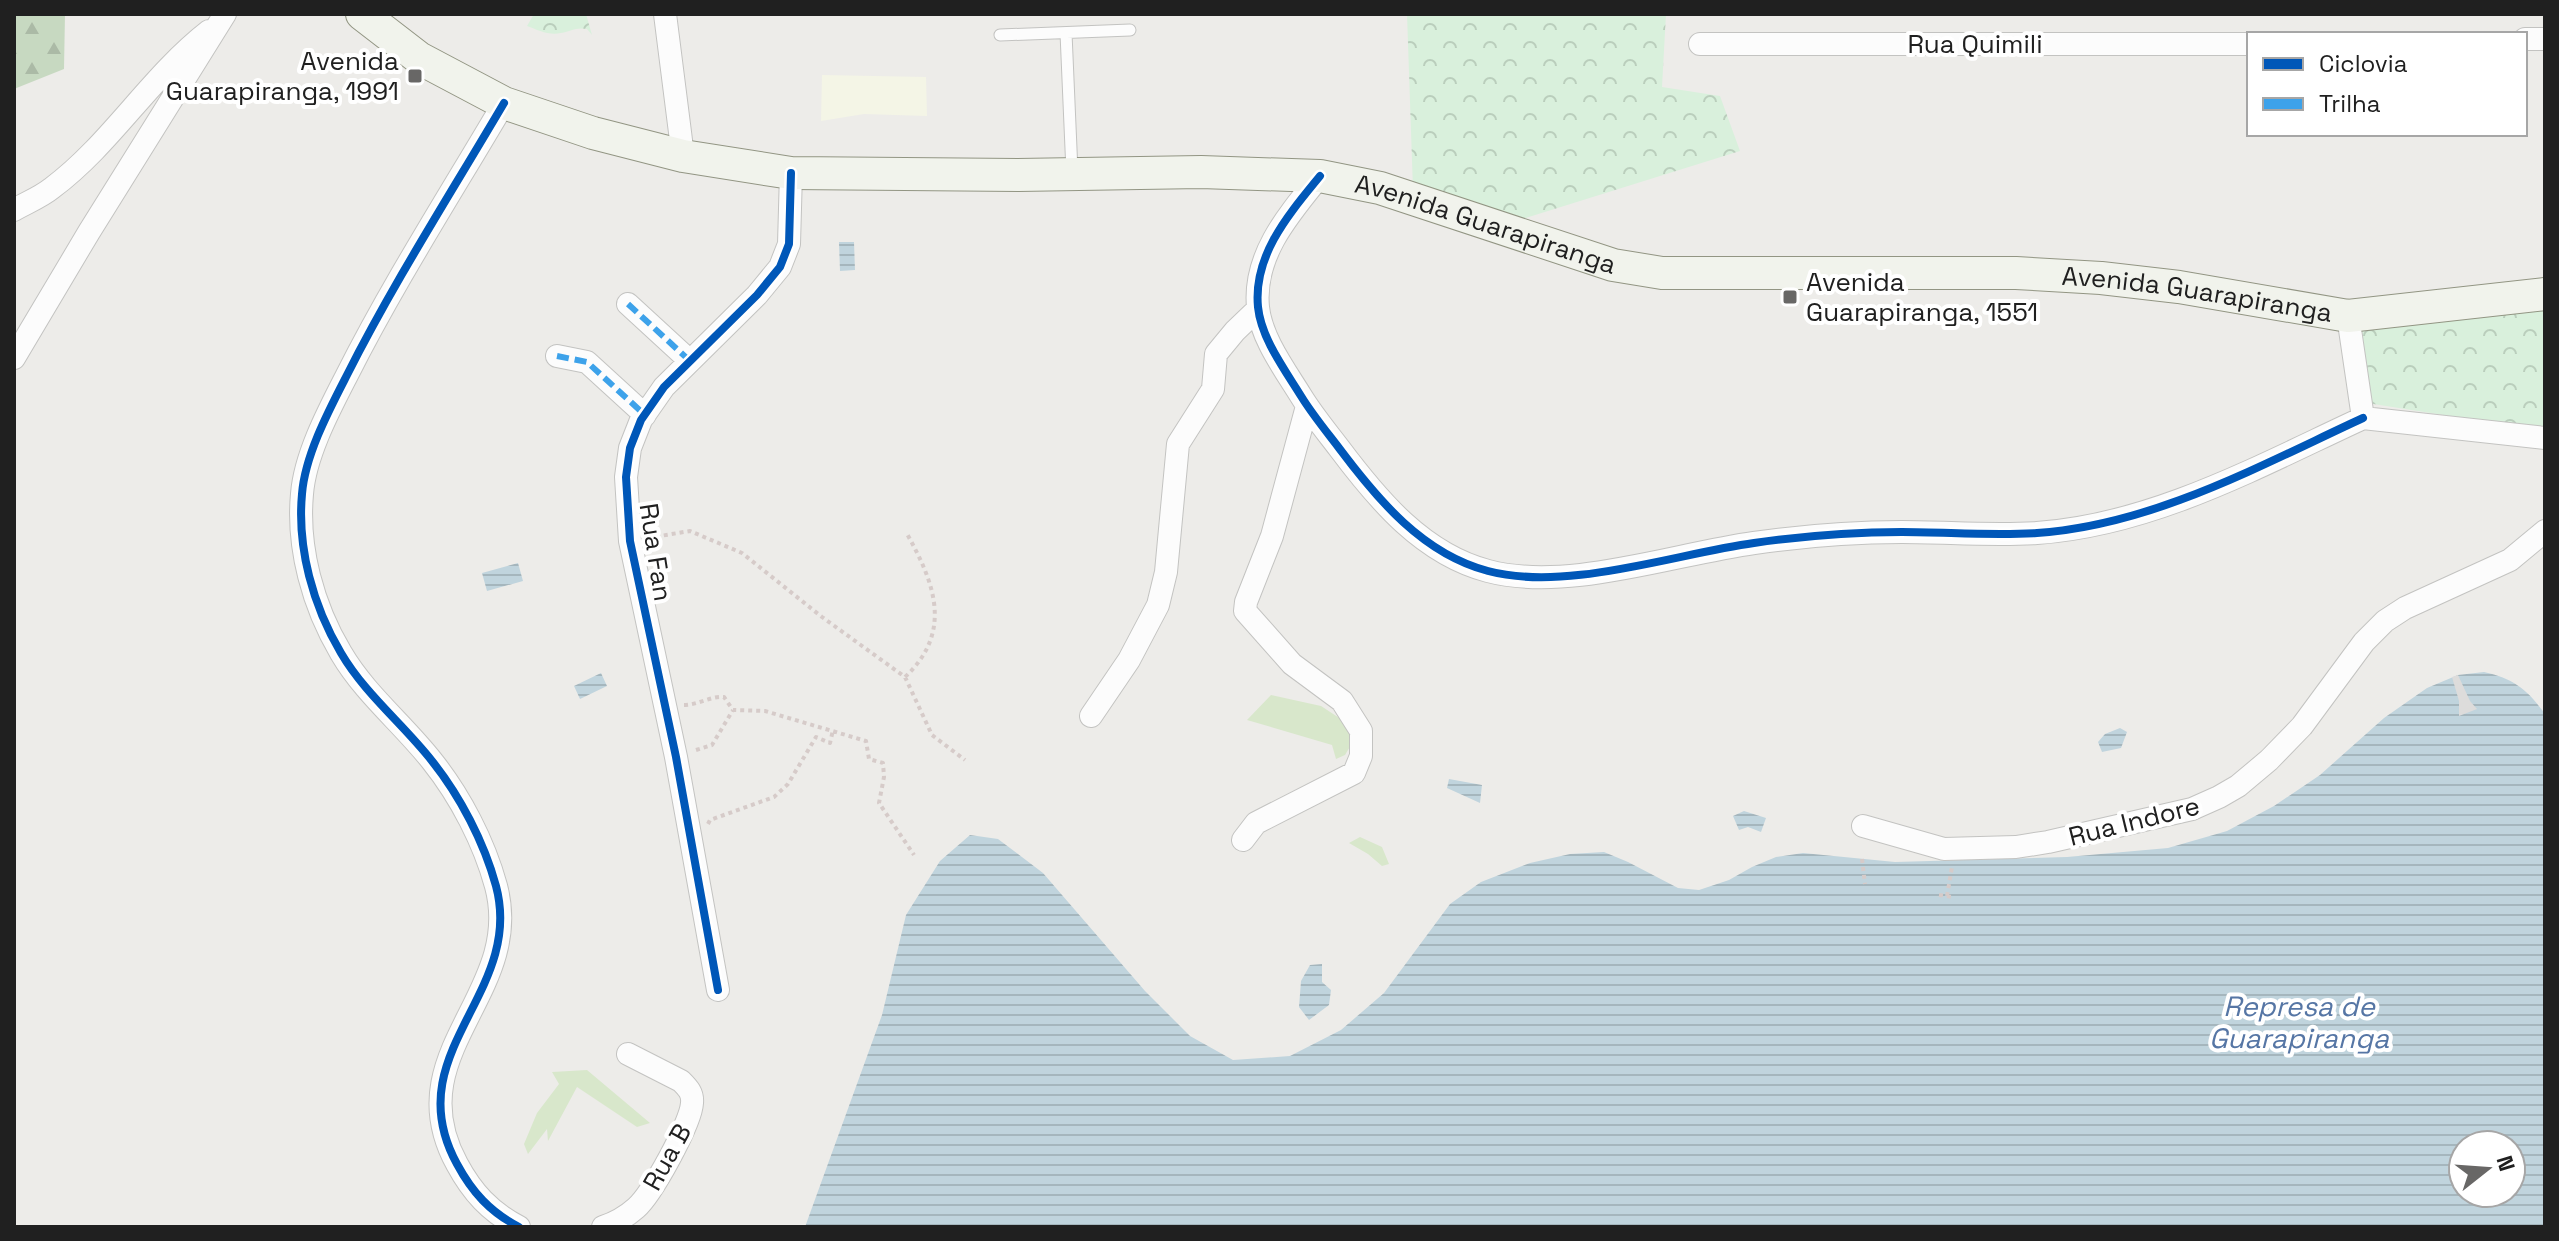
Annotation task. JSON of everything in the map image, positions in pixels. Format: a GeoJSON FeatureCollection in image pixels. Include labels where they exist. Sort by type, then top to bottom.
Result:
{"type":"FeatureCollection","features":[{"type":"Feature","properties":{"kind":"main road","name":"Avenida Guarapiranga"},"geometry":{"type":"LineString","coordinates":[[362,14],[419,58],[504,103],[593,133],[683,156],[791,173],[1201,172],[1320,176],[1380,188],[1613,265],[1662,273],[2059,275],[2179,287],[2348,316],[2545,294]]}},
{"type":"Feature","properties":{"kind":"street"},"geometry":{"type":"LineString","coordinates":[[665,14],[683,156]]}},
{"type":"Feature","properties":{"kind":"street"},"geometry":{"type":"LineString","coordinates":[[14,210],[51,189],[95,147],[182,52],[223,18]]}},
{"type":"Feature","properties":{"kind":"street"},"geometry":{"type":"LineString","coordinates":[[14,358],[223,18]]}},
{"type":"Feature","properties":{"kind":"street","name":"Rua Quimili"},"geometry":{"type":"LineString","coordinates":[[1700,44],[2247,44]]}},
{"type":"Feature","properties":{"kind":"street"},"geometry":{"type":"LineString","coordinates":[[504,103],[374,321],[319,430],[302,491],[302,540],[319,606],[341,653],[455,793],[484,853],[496,887],[501,926],[494,961],[447,1061],[440,1086],[441,1119],[451,1153],[471,1190],[510,1222]]}},
{"type":"Feature","properties":{"kind":"street","name":"Rua Fan"},"geometry":{"type":"LineString","coordinates":[[718,990],[676,757],[630,541],[626,477],[630,448],[645,415],[664,387],[757,295],[780,267],[789,244],[791,173]]}},
{"type":"Feature","properties":{"kind":"street"},"geometry":{"type":"LineString","coordinates":[[1320,176],[1275,236],[1262,267],[1258,309],[1267,335],[1307,406],[1365,483],[1394,515],[1454,560],[1489,572],[1529,579],[1570,576],[1753,543],[1843,533],[2038,533],[2102,523],[2143,513],[2228,480],[2363,418],[2545,438]]}},
{"type":"Feature","properties":{"kind":"street"},"geometry":{"type":"LineString","coordinates":[[628,304],[690,361]]}},
{"type":"Feature","properties":{"kind":"street"},"geometry":{"type":"LineString","coordinates":[[1091,716],[1129,660],[1158,605],[1166,572],[1178,444],[1213,389],[1216,354],[1258,309]]}},
{"type":"Feature","properties":{"kind":"street"},"geometry":{"type":"LineString","coordinates":[[2348,316],[2363,418]]}},
{"type":"Feature","properties":{"kind":"street"},"geometry":{"type":"LineString","coordinates":[[557,356],[587,362],[645,415]]}},
{"type":"Feature","properties":{"kind":"street"},"geometry":{"type":"LineString","coordinates":[[1243,840],[1256,823],[1354,773],[1361,756],[1361,731],[1342,701],[1292,664],[1245,611],[1272,536],[1307,406]]}},
{"type":"Feature","properties":{"kind":"street","name":"Rua Indore"},"geometry":{"type":"LineString","coordinates":[[1863,826],[1944,849],[1971,850],[2048,842],[2192,809],[2238,786],[2269,760],[2302,726],[2364,642],[2385,621],[2405,608],[2510,560],[2545,531]]}},
{"type":"Feature","properties":{"kind":"street","name":"Rua B"},"geometry":{"type":"LineString","coordinates":[[603,1227],[638,1207],[663,1170],[690,1116],[693,1100],[681,1081],[628,1054]]}},
{"type":"Feature","properties":{"kind":"lane"},"geometry":{"type":"LineString","coordinates":[[1000,35],[1130,30]]}},
{"type":"Feature","properties":{"kind":"lane"},"geometry":{"type":"LineString","coordinates":[[1066,33],[1072,174]]}},
{"type":"Feature","properties":{"kind":"path"},"geometry":{"type":"LineString","coordinates":[[630,541],[690,531],[742,553],[822,617],[905,677],[932,735],[965,760]]}},
{"type":"Feature","properties":{"kind":"path"},"geometry":{"type":"LineString","coordinates":[[905,677],[922,661],[935,632],[933,589],[925,566],[906,532]]}},
{"type":"Feature","properties":{"kind":"path"},"geometry":{"type":"LineString","coordinates":[[678,706],[699,705],[724,697],[733,710]]}},
{"type":"Feature","properties":{"kind":"path"},"geometry":{"type":"LineString","coordinates":[[676,757],[712,745],[733,710]]}},
{"type":"Feature","properties":{"kind":"path"},"geometry":{"type":"LineString","coordinates":[[733,710],[765,711],[866,741],[869,759],[883,763],[879,803],[914,855]]}},
{"type":"Feature","properties":{"kind":"path"},"geometry":{"type":"LineString","coordinates":[[688,836],[705,831],[710,820],[774,797],[788,784],[816,737],[830,743],[833,730]]}},
{"type":"Feature","properties":{"kind":"path"},"geometry":{"type":"LineString","coordinates":[[1862,859],[1865,884]]}},
{"type":"Feature","properties":{"kind":"path"},"geometry":{"type":"LineString","coordinates":[[1947,896],[1954,861]]}},
{"type":"Feature","properties":{"kind":"path"},"geometry":{"type":"LineString","coordinates":[[1939,895],[1953,897]]}},
{"type":"Feature","properties":{"kind":"shaded area"},"geometry":{"type":"Polygon","coordinates":[[[822,75],[926,77],[927,116],[864,114],[821,121],[822,75]]]}},
{"type":"Feature","properties":{"kind":"green space"},"geometry":{"type":"Polygon","coordinates":[[[14,14],[65,14],[64,69],[14,89],[14,14]]]}},
{"type":"Feature","properties":{"kind":"green space"},"geometry":{"type":"Polygon","coordinates":[[[534,14],[586,14],[592,35],[587,29],[557,34],[539,31],[527,26],[534,14]]]}},
{"type":"Feature","properties":{"kind":"green space"},"geometry":{"type":"Polygon","coordinates":[[[1407,14],[1666,14],[1662,87],[1720,96],[1740,151],[1516,221],[1413,190],[1407,14]]]}},
{"type":"Feature","properties":{"kind":"green space"},"geometry":{"type":"Polygon","coordinates":[[[2545,299],[2545,431],[2367,403],[2360,325],[2545,299]]]}},
{"type":"Feature","properties":{"kind":"green space"},"geometry":{"type":"Polygon","coordinates":[[[1271,695],[1321,706],[1350,725],[1354,740],[1345,755],[1336,759],[1332,745],[1247,720],[1271,695]]]}},
{"type":"Feature","properties":{"kind":"green space"},"geometry":{"type":"Polygon","coordinates":[[[1360,837],[1382,847],[1389,864],[1382,866],[1349,843],[1360,837]]]}},
{"type":"Feature","properties":{"kind":"green space"},"geometry":{"type":"Polygon","coordinates":[[[587,1070],[650,1123],[637,1127],[577,1087],[548,1141],[547,1129],[528,1154],[524,1144],[537,1113],[559,1084],[552,1072],[587,1070]]]}},
{"type":"Feature","properties":{"kind":"water"},"geometry":{"type":"Polygon","coordinates":[[[839,242],[854,242],[855,270],[840,271],[839,242]]]}},
{"type":"Feature","properties":{"kind":"water"},"geometry":{"type":"Polygon","coordinates":[[[518,563],[523,581],[487,591],[482,573],[518,563]]]}},
{"type":"Feature","properties":{"kind":"water","name":"Represa de Guarapiranga"},"geometry":{"type":"Polygon","coordinates":[[[2484,672],[2512,682],[2526,692],[2545,714],[2545,1227],[805,1227],[882,1015],[906,915],[940,861],[970,835],[998,839],[1043,873],[1145,991],[1190,1036],[1233,1060],[1290,1056],[1341,1030],[1384,993],[1450,904],[1481,882],[1530,863],[1570,854],[1604,852],[1678,888],[1699,890],[1729,880],[1776,857],[1803,853],[1895,862],[2067,857],[2168,848],[2227,831],[2274,806],[2320,775],[2384,718],[2427,688],[2458,675],[2484,672]]]}},
{"type":"Feature","properties":{"kind":"water"},"geometry":{"type":"Polygon","coordinates":[[[601,673],[607,686],[580,699],[574,686],[601,673]]]}},
{"type":"Feature","properties":{"kind":"water"},"geometry":{"type":"Polygon","coordinates":[[[2120,728],[2127,732],[2121,748],[2102,752],[2098,742],[2105,734],[2120,728]]]}},
{"type":"Feature","properties":{"kind":"water"},"geometry":{"type":"Polygon","coordinates":[[[1449,779],[1482,785],[1480,803],[1447,788],[1449,779]]]}},
{"type":"Feature","properties":{"kind":"water"},"geometry":{"type":"Polygon","coordinates":[[[1744,811],[1766,818],[1761,832],[1748,827],[1739,830],[1733,816],[1744,811]]]}},
{"type":"Feature","properties":{"kind":"water"},"geometry":{"type":"Polygon","coordinates":[[[1322,964],[1322,982],[1331,990],[1329,1005],[1309,1020],[1299,1007],[1301,981],[1310,965],[1322,964]]]}},
{"type":"Feature","properties":{"kind":"pier"},"geometry":{"type":"Polygon","coordinates":[[[2458,675],[2477,709],[2459,716],[2459,701],[2452,677],[2458,675]]]}},
{"type":"Feature","properties":{"kind":"marked path"},"geometry":{"type":"LineString","coordinates":[[628,304],[690,361]]}},
{"type":"Feature","properties":{"kind":"marked path"},"geometry":{"type":"LineString","coordinates":[[557,356],[587,362],[645,415]]}},
{"type":"Feature","properties":{"kind":"cycle path"},"geometry":{"type":"LineString","coordinates":[[504,103],[403,272],[333,403],[308,464],[301,514],[309,576],[331,635],[361,682],[421,747],[442,775],[470,820],[491,869],[500,924],[494,959],[450,1056],[441,1089],[442,1125],[457,1164],[469,1184],[491,1208],[519,1227]]}},
{"type":"Feature","properties":{"kind":"cycle path"},"geometry":{"type":"LineString","coordinates":[[718,990],[676,757],[630,541],[626,477],[630,448],[641,420],[664,387],[757,295],[780,267],[789,244],[791,173]]}},
{"type":"Feature","properties":{"kind":"cycle path"},"geometry":{"type":"LineString","coordinates":[[1320,176],[1285,220],[1261,270],[1258,307],[1269,342],[1310,409],[1386,505],[1404,523],[1443,552],[1488,571],[1519,576],[1586,574],[1754,543],[1828,535],[1902,532],[2020,534],[2080,528],[2164,506],[2245,473],[2363,418]]}},
{"type":"Feature","properties":{"kind":"place","name":"Avenida Guarapiranga, 1991"},"geometry":{"type":"Point","coordinates":[415,76]}},
{"type":"Feature","properties":{"kind":"place","name":"Avenida Guarapiranga, 1551"},"geometry":{"type":"Point","coordinates":[1790,297]}}]}
